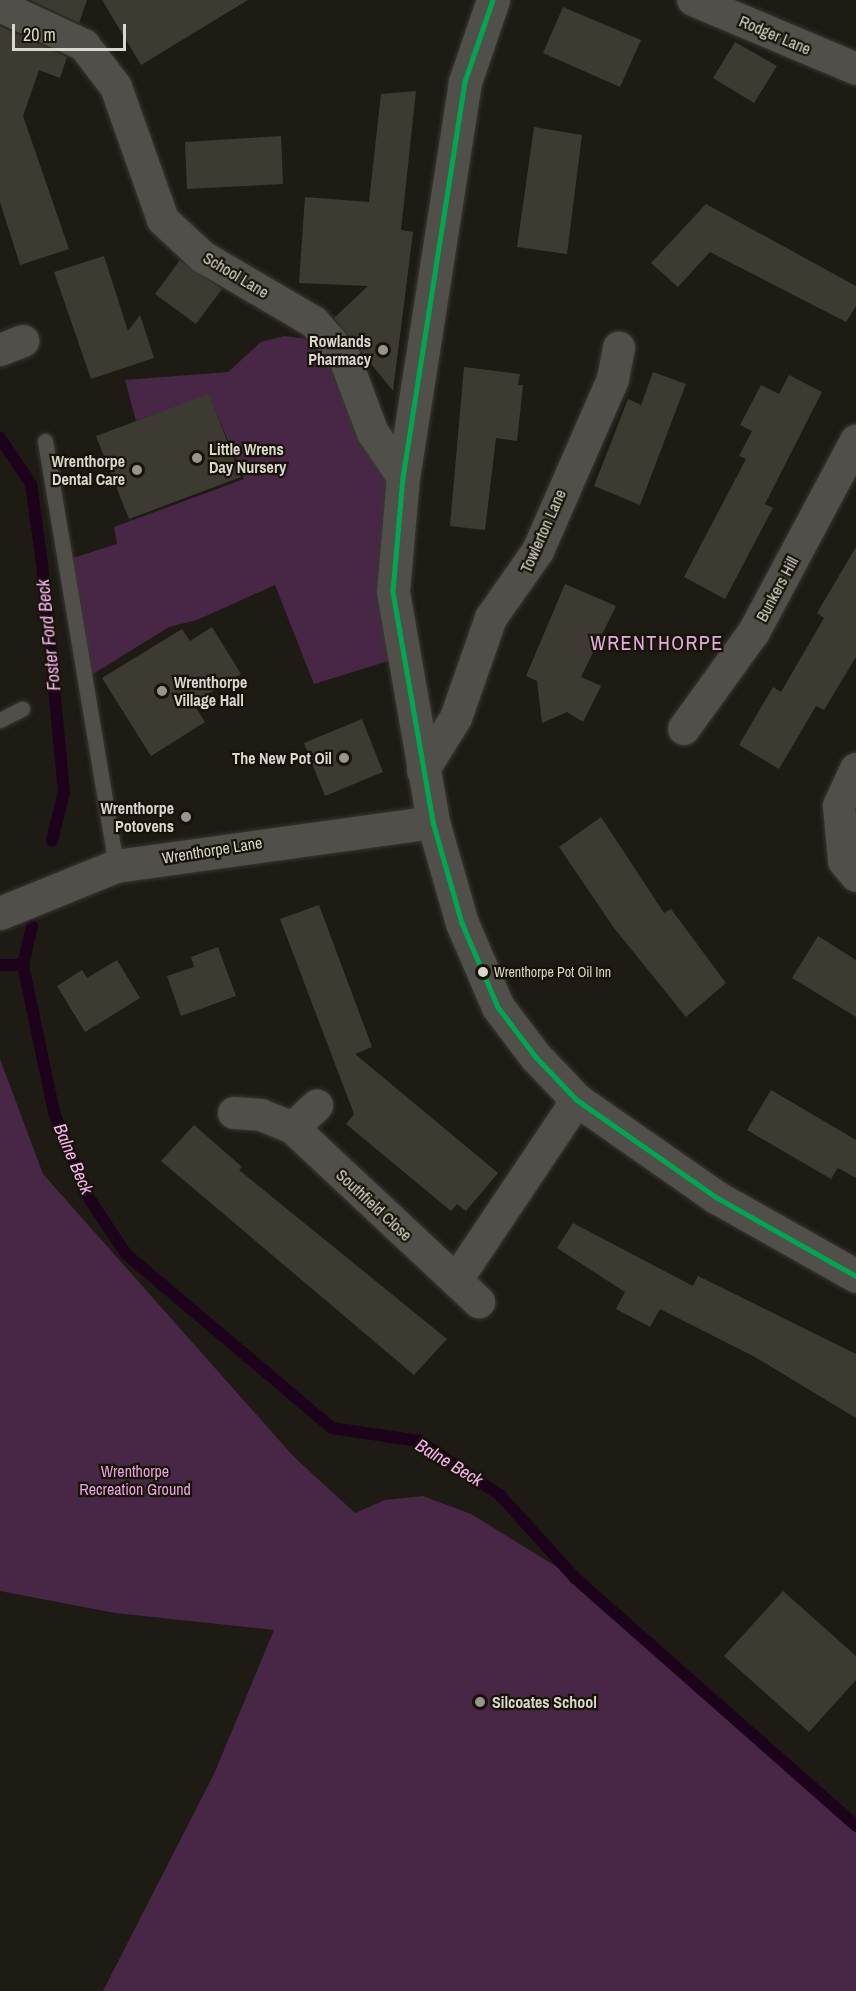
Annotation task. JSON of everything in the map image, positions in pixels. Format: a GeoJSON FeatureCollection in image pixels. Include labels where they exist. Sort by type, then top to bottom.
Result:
{"type":"FeatureCollection","features":[{"type":"Feature","properties":{"kind":"street"},"geometry":{"type":"LineString","coordinates":[[493,0],[465,82],[403,477],[393,592],[433,822],[462,922],[498,1007],[577,1100],[716,1197],[856,1276]]}},
{"type":"Feature","properties":{"kind":"street","name":"Rodger Lane"},"geometry":{"type":"LineString","coordinates":[[693,0],[856,69]]}},
{"type":"Feature","properties":{"kind":"street","name":"School Lane"},"geometry":{"type":"LineString","coordinates":[[0,6],[84,45],[116,87],[163,220],[203,257],[314,322],[344,356],[373,433],[403,477]]}},
{"type":"Feature","properties":{"kind":"street","name":"Towlerton Lane"},"geometry":{"type":"LineString","coordinates":[[423,771],[456,718],[491,618],[538,551],[613,379],[619,348]]}},
{"type":"Feature","properties":{"kind":"street","name":"Bunkers Hill"},"geometry":{"type":"LineString","coordinates":[[684,729],[754,633],[856,441]]}},
{"type":"Feature","properties":{"kind":"street"},"geometry":{"type":"LineString","coordinates":[[856,769],[839,806],[839,839],[844,861],[856,876]]}},
{"type":"Feature","properties":{"kind":"street","name":"Wrenthorpe Lane"},"geometry":{"type":"LineString","coordinates":[[0,912],[116,866],[433,822]]}},
{"type":"Feature","properties":{"kind":"street"},"geometry":{"type":"LineString","coordinates":[[456,1281],[577,1100]]}},
{"type":"Feature","properties":{"kind":"street"},"geometry":{"type":"LineString","coordinates":[[292,1128],[317,1106]]}},
{"type":"Feature","properties":{"kind":"street","name":"Southfield Close"},"geometry":{"type":"LineString","coordinates":[[234,1113],[261,1115],[292,1128],[478,1302]]}},
{"type":"Feature","properties":{"kind":"lane"},"geometry":{"type":"LineString","coordinates":[[45,441],[116,866]]}},
{"type":"Feature","properties":{"kind":"lane"},"geometry":{"type":"LineString","coordinates":[[0,720],[22,709]]}},
{"type":"Feature","properties":{"kind":"green space"},"geometry":{"type":"Polygon","coordinates":[[[284,336],[309,339],[344,356],[403,477],[401,657],[314,684],[275,585],[197,620],[169,627],[85,679],[66,560],[117,544],[114,527],[244,479],[209,395],[136,421],[125,380],[228,372],[261,342],[284,336]]]}},
{"type":"Feature","properties":{"kind":"green space","name":"Silcoates School"},"geometry":{"type":"Polygon","coordinates":[[[0,1059],[43,1174],[294,1457],[355,1513],[385,1500],[423,1496],[471,1514],[575,1578],[856,1826],[856,1991],[103,1991],[214,1774],[274,1630],[115,1613],[0,1591],[0,1059]]]}},
{"type":"Feature","properties":{"kind":"building"},"geometry":{"type":"Polygon","coordinates":[[[30,0],[87,0],[79,23],[30,0]]]}},
{"type":"Feature","properties":{"kind":"building"},"geometry":{"type":"Polygon","coordinates":[[[102,0],[248,0],[141,65],[102,0]]]}},
{"type":"Feature","properties":{"kind":"building"},"geometry":{"type":"Polygon","coordinates":[[[563,7],[641,40],[620,87],[543,53],[563,7]]]}},
{"type":"Feature","properties":{"kind":"building"},"geometry":{"type":"Polygon","coordinates":[[[0,26],[67,57],[60,78],[39,70],[23,116],[69,249],[20,265],[0,202],[0,26]]]}},
{"type":"Feature","properties":{"kind":"building"},"geometry":{"type":"Polygon","coordinates":[[[735,42],[777,66],[754,103],[713,78],[735,42]]]}},
{"type":"Feature","properties":{"kind":"building"},"geometry":{"type":"Polygon","coordinates":[[[416,91],[401,230],[413,232],[393,391],[334,318],[368,286],[299,283],[305,197],[369,202],[381,94],[416,91]]]}},
{"type":"Feature","properties":{"kind":"building"},"geometry":{"type":"Polygon","coordinates":[[[534,127],[582,135],[567,254],[517,247],[534,127]]]}},
{"type":"Feature","properties":{"kind":"building"},"geometry":{"type":"Polygon","coordinates":[[[281,136],[283,184],[187,189],[185,142],[281,136]]]}},
{"type":"Feature","properties":{"kind":"building"},"geometry":{"type":"Polygon","coordinates":[[[706,204],[856,286],[856,306],[846,322],[710,252],[678,287],[651,263],[706,204]]]}},
{"type":"Feature","properties":{"kind":"building"},"geometry":{"type":"Polygon","coordinates":[[[104,256],[128,331],[140,315],[154,358],[91,379],[54,272],[104,256]]]}},
{"type":"Feature","properties":{"kind":"building"},"geometry":{"type":"Polygon","coordinates":[[[180,260],[222,289],[196,324],[155,294],[180,260]]]}},
{"type":"Feature","properties":{"kind":"building"},"geometry":{"type":"Polygon","coordinates":[[[464,367],[520,374],[518,385],[523,385],[517,441],[496,438],[485,530],[450,526],[464,367]]]}},
{"type":"Feature","properties":{"kind":"building"},"geometry":{"type":"Polygon","coordinates":[[[653,372],[686,384],[640,505],[594,486],[628,399],[641,405],[653,372]]]}},
{"type":"Feature","properties":{"kind":"building"},"geometry":{"type":"Polygon","coordinates":[[[789,375],[822,392],[765,504],[773,508],[725,599],[684,577],[746,459],[739,456],[752,431],[740,425],[761,385],[779,394],[789,375]]]}},
{"type":"Feature","properties":{"kind":"building"},"geometry":{"type":"Polygon","coordinates":[[[209,394],[241,477],[129,519],[96,436],[209,394]]]}},
{"type":"Feature","properties":{"kind":"building"},"geometry":{"type":"Polygon","coordinates":[[[856,547],[856,657],[824,710],[816,706],[779,769],[739,745],[773,687],[781,692],[824,618],[817,613],[856,547]]]}},
{"type":"Feature","properties":{"kind":"building"},"geometry":{"type":"Polygon","coordinates":[[[565,584],[616,606],[581,677],[601,686],[583,722],[567,712],[542,723],[537,681],[526,676],[565,584]]]}},
{"type":"Feature","properties":{"kind":"building","name":"Wrenthorpe Village Hall"},"geometry":{"type":"Polygon","coordinates":[[[212,627],[241,674],[193,703],[205,722],[151,756],[102,678],[182,629],[190,641],[212,627]]]}},
{"type":"Feature","properties":{"kind":"building","name":"The New Pot Oil"},"geometry":{"type":"Polygon","coordinates":[[[362,719],[383,772],[325,796],[304,743],[362,719]]]}},
{"type":"Feature","properties":{"kind":"building"},"geometry":{"type":"Polygon","coordinates":[[[601,817],[664,913],[671,909],[726,983],[686,1017],[614,928],[559,847],[601,817]]]}},
{"type":"Feature","properties":{"kind":"building"},"geometry":{"type":"Polygon","coordinates":[[[319,905],[372,1047],[355,1054],[498,1173],[466,1211],[457,1204],[451,1211],[346,1124],[354,1114],[280,919],[319,905]]]}},
{"type":"Feature","properties":{"kind":"building"},"geometry":{"type":"Polygon","coordinates":[[[818,936],[856,960],[856,1017],[792,978],[818,936]]]}},
{"type":"Feature","properties":{"kind":"building"},"geometry":{"type":"Polygon","coordinates":[[[218,947],[236,996],[181,1016],[167,976],[194,967],[191,957],[218,947]]]}},
{"type":"Feature","properties":{"kind":"building"},"geometry":{"type":"Polygon","coordinates":[[[117,960],[140,998],[85,1032],[57,986],[82,970],[87,978],[117,960]]]}},
{"type":"Feature","properties":{"kind":"building"},"geometry":{"type":"Polygon","coordinates":[[[771,1090],[856,1140],[856,1178],[838,1168],[831,1179],[747,1130],[771,1090]]]}},
{"type":"Feature","properties":{"kind":"building"},"geometry":{"type":"Polygon","coordinates":[[[194,1125],[242,1167],[239,1170],[447,1339],[414,1375],[161,1161],[194,1125]]]}},
{"type":"Feature","properties":{"kind":"building"},"geometry":{"type":"Polygon","coordinates":[[[573,1223],[693,1286],[698,1276],[856,1354],[856,1418],[755,1357],[660,1309],[650,1327],[616,1309],[625,1292],[557,1248],[573,1223]]]}},
{"type":"Feature","properties":{"kind":"building"},"geometry":{"type":"Polygon","coordinates":[[[783,1591],[856,1656],[856,1680],[809,1732],[724,1656],[783,1591]]]}},
{"type":"Feature","properties":{"kind":"waterway","name":"Foster Ford Beck"},"geometry":{"type":"LineString","coordinates":[[0,438],[31,484],[42,563],[64,792],[52,841]]}},
{"type":"Feature","properties":{"kind":"waterway","name":"Balne Beck"},"geometry":{"type":"LineString","coordinates":[[32,926],[23,965],[54,1112],[87,1195],[126,1254],[332,1428],[419,1441],[500,1495],[575,1578],[856,1826]]}},
{"type":"Feature","properties":{"kind":"waterway","name":"Balne Beck"},"geometry":{"type":"LineString","coordinates":[[0,965],[23,965]]}},
{"type":"Feature","properties":{"kind":"transit line"},"geometry":{"type":"LineString","coordinates":[[493,0],[465,82],[403,477],[393,592],[433,822],[462,923],[498,1007],[536,1057],[577,1100],[716,1197],[856,1276]]}},
{"type":"Feature","properties":{"kind":"place","name":"Rowlands Pharmacy"},"geometry":{"type":"Point","coordinates":[383,350]}},
{"type":"Feature","properties":{"kind":"place","name":"Little Wrens Day Nursery"},"geometry":{"type":"Point","coordinates":[197,458]}},
{"type":"Feature","properties":{"kind":"place","name":"Wrenthorpe Dental Care"},"geometry":{"type":"Point","coordinates":[137,470]}},
{"type":"Feature","properties":{"kind":"place","name":"Wrenthorpe Village Hall"},"geometry":{"type":"Point","coordinates":[162,691]}},
{"type":"Feature","properties":{"kind":"place","name":"The New Pot Oil"},"geometry":{"type":"Point","coordinates":[344,758]}},
{"type":"Feature","properties":{"kind":"place","name":"Wrenthorpe Potovens"},"geometry":{"type":"Point","coordinates":[186,817]}},
{"type":"Feature","properties":{"kind":"place","name":"Wrenthorpe Pot Oil Inn"},"geometry":{"type":"Point","coordinates":[483,972]}},
{"type":"Feature","properties":{"kind":"place","name":"Silcoates School"},"geometry":{"type":"Point","coordinates":[480,1702]}},
{"type":"Feature","properties":{"kind":"district","name":"WRENTHORPE"},"geometry":{"type":"Point","coordinates":[657,642]}},
{"type":"Feature","properties":{"kind":"park label","name":"Wrenthorpe Recreation Ground"},"geometry":{"type":"Point","coordinates":[135,1480]}}]}
